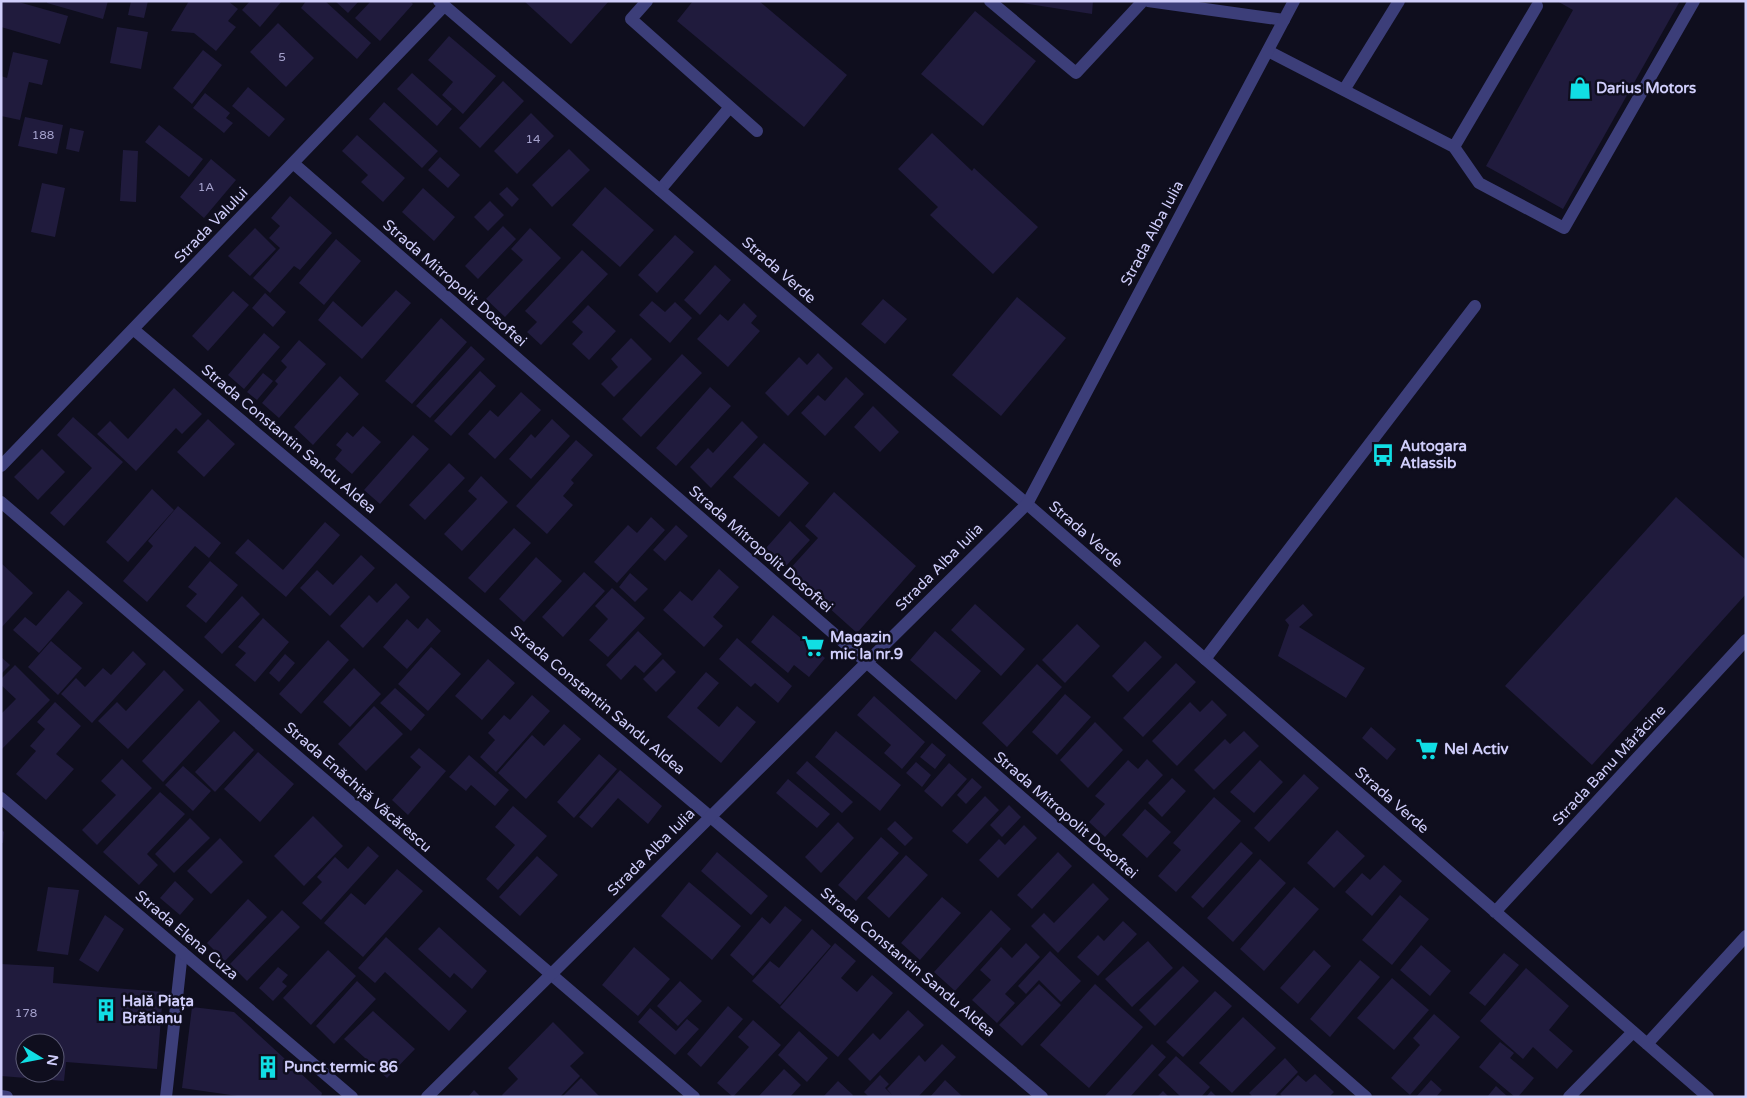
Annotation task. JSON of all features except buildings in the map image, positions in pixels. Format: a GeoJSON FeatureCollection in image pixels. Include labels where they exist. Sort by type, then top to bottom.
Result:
{"type":"FeatureCollection","features":[{"type":"Feature","properties":{"kind":"street"},"geometry":{"type":"LineString","coordinates":[[646,1],[631,19],[757,131]]}},
{"type":"Feature","properties":{"kind":"street"},"geometry":{"type":"LineString","coordinates":[[990,1],[1076,73],[1144,1]]}},
{"type":"Feature","properties":{"kind":"street"},"geometry":{"type":"LineString","coordinates":[[1148,1],[1284,20]]}},
{"type":"Feature","properties":{"kind":"street","name":"Strada Alba Iulia"},"geometry":{"type":"LineString","coordinates":[[427,1097],[1027,504],[1294,1]]}},
{"type":"Feature","properties":{"kind":"street"},"geometry":{"type":"LineString","coordinates":[[1344,90],[1399,1]]}},
{"type":"Feature","properties":{"kind":"street"},"geometry":{"type":"LineString","coordinates":[[1268,51],[1454,148],[1479,183],[1564,228],[1694,1]]}},
{"type":"Feature","properties":{"kind":"street","name":"Strada Valului"},"geometry":{"type":"LineString","coordinates":[[1,466],[293,163],[444,3]]}},
{"type":"Feature","properties":{"kind":"street","name":"Strada Verde"},"geometry":{"type":"LineString","coordinates":[[444,3],[1027,504],[1708,1097]]}},
{"type":"Feature","properties":{"kind":"street"},"geometry":{"type":"LineString","coordinates":[[1454,148],[1536,6]]}},
{"type":"Feature","properties":{"kind":"street"},"geometry":{"type":"LineString","coordinates":[[660,190],[730,107]]}},
{"type":"Feature","properties":{"kind":"street","name":"Strada Mitropolit Dosoftei"},"geometry":{"type":"LineString","coordinates":[[293,163],[1366,1097]]}},
{"type":"Feature","properties":{"kind":"street"},"geometry":{"type":"LineString","coordinates":[[1205,659],[1475,306]]}},
{"type":"Feature","properties":{"kind":"street","name":"Strada Constantin Sandu Aldea"},"geometry":{"type":"LineString","coordinates":[[133,328],[1042,1097]]}},
{"type":"Feature","properties":{"kind":"street","name":"Strada Enăchiță Văcărescu"},"geometry":{"type":"LineString","coordinates":[[1,502],[694,1097]]}},
{"type":"Feature","properties":{"kind":"street","name":"Strada Banu Mărăcine"},"geometry":{"type":"LineString","coordinates":[[1495,912],[1746,640]]}},
{"type":"Feature","properties":{"kind":"street","name":"Strada Elena Cuza"},"geometry":{"type":"LineString","coordinates":[[1,798],[352,1097]]}},
{"type":"Feature","properties":{"kind":"street"},"geometry":{"type":"LineString","coordinates":[[1647,1044],[1746,936]]}},
{"type":"Feature","properties":{"kind":"street"},"geometry":{"type":"LineString","coordinates":[[166,1097],[182,952]]}},
{"type":"Feature","properties":{"kind":"street"},"geometry":{"type":"LineString","coordinates":[[1569,1097],[1633,1032]]}},
{"type":"Feature","properties":{"kind":"street"},"geometry":{"type":"LineString","coordinates":[[1,1096],[7,1097]]}},
{"type":"Feature","properties":{"kind":"place","name":"Darius Motors"},"geometry":{"type":"Point","coordinates":[1580,88]}},
{"type":"Feature","properties":{"kind":"place","name":"Autogara Atlassib"},"geometry":{"type":"Point","coordinates":[1383,455]}},
{"type":"Feature","properties":{"kind":"place","name":"Magazin mic la nr.9"},"geometry":{"type":"Point","coordinates":[813,646]}},
{"type":"Feature","properties":{"kind":"place","name":"Nel Activ"},"geometry":{"type":"Point","coordinates":[1427,749]}},
{"type":"Feature","properties":{"kind":"place","name":"Hală Piața Brătianu"},"geometry":{"type":"Point","coordinates":[106,1010]}},
{"type":"Feature","properties":{"kind":"place","name":"Punct termic 86"},"geometry":{"type":"Point","coordinates":[268,1067]}}]}
